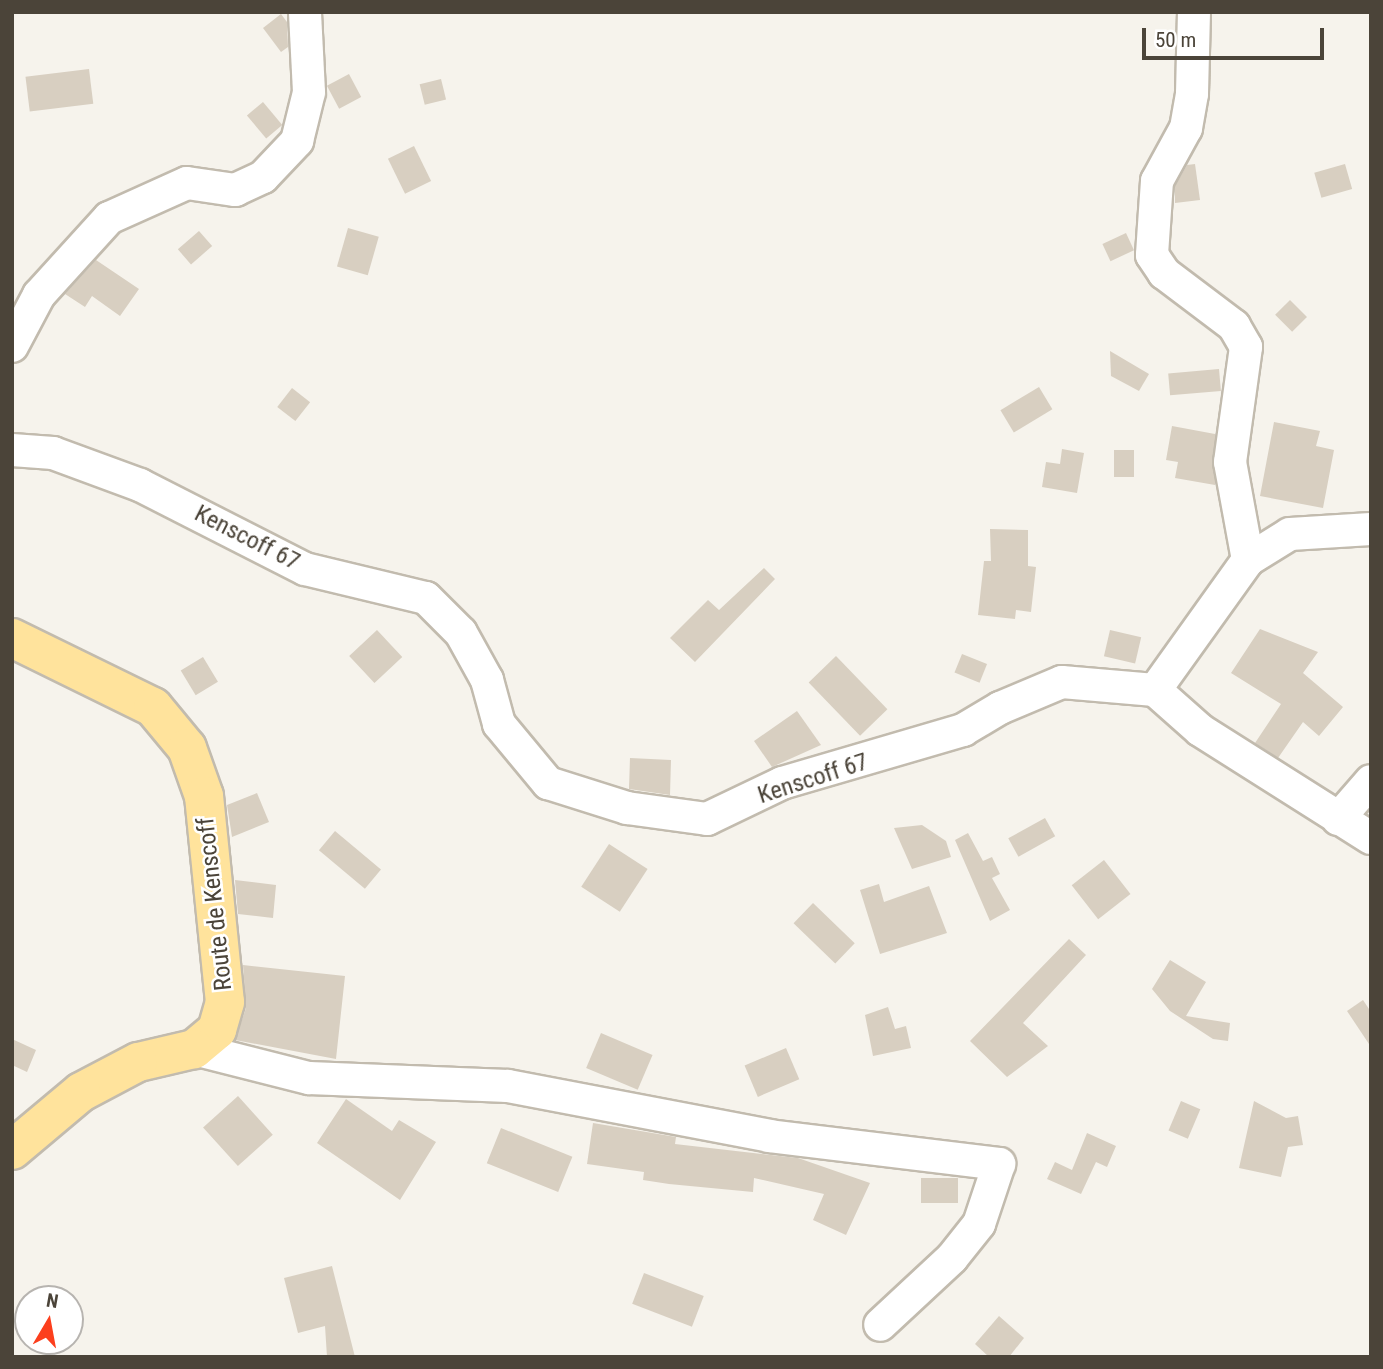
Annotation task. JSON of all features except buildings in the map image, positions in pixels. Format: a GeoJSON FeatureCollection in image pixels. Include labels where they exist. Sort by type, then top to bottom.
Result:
{"type":"FeatureCollection","features":[{"type":"Feature","properties":{"kind":"main road","name":"Route de Kenscoff"},"geometry":{"type":"LineString","coordinates":[[12,638],[153,707],[187,748],[204,796],[225,1002],[217,1030],[194,1049]]}},
{"type":"Feature","properties":{"kind":"main road"},"geometry":{"type":"LineString","coordinates":[[12,1150],[80,1092],[138,1062],[194,1049]]}},
{"type":"Feature","properties":{"kind":"street"},"geometry":{"type":"LineString","coordinates":[[12,346],[39,295],[109,218],[187,183],[235,190],[263,177],[297,141],[309,92],[305,12]]}},
{"type":"Feature","properties":{"kind":"street"},"geometry":{"type":"LineString","coordinates":[[1194,12],[1186,128],[1157,181],[1150,238],[1152,255],[1164,273],[1234,326],[1246,347],[1230,462],[1248,560]]}},
{"type":"Feature","properties":{"kind":"street","name":"Kenscoff 67"},"geometry":{"type":"LineString","coordinates":[[12,450],[53,453],[140,485],[305,569],[426,598],[461,633],[486,680],[499,724],[548,783],[627,808],[707,819],[782,783],[963,730],[1000,708],[1062,682],[1155,690]]}},
{"type":"Feature","properties":{"kind":"street"},"geometry":{"type":"LineString","coordinates":[[1371,528],[1290,534],[1248,560],[1155,690],[1200,730],[1338,820],[1371,838]]}},
{"type":"Feature","properties":{"kind":"street"},"geometry":{"type":"LineString","coordinates":[[1338,820],[1371,780]]}},
{"type":"Feature","properties":{"kind":"street"},"geometry":{"type":"LineString","coordinates":[[194,1049],[309,1078],[508,1086],[769,1136],[999,1164],[979,1224],[952,1258],[880,1325]]}}]}
